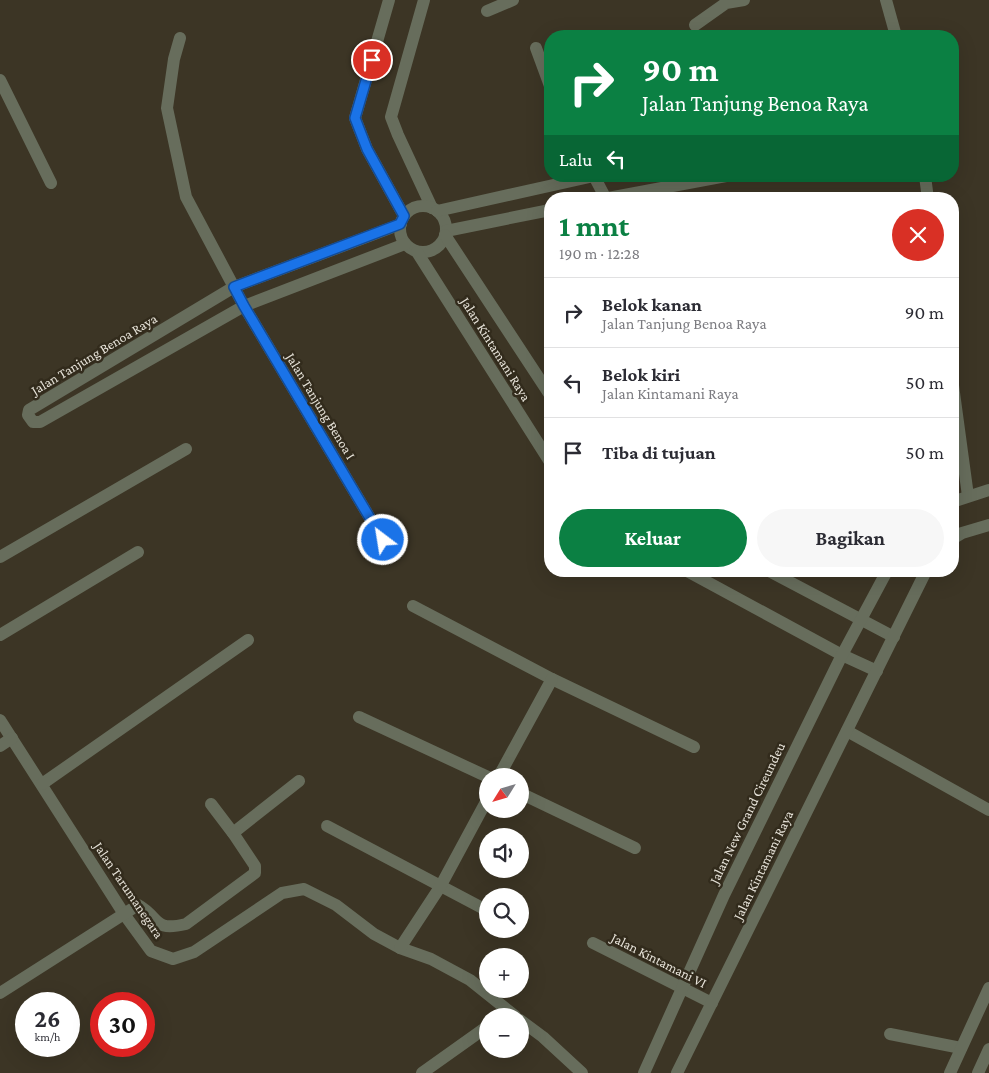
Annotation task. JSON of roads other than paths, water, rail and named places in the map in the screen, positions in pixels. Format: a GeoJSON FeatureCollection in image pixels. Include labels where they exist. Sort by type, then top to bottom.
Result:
{"type":"FeatureCollection","features":[{"type":"Feature","properties":{"kind":"street"},"geometry":{"type":"LineString","coordinates":[[389,0],[355,118],[367,149],[402,220]]}},
{"type":"Feature","properties":{"kind":"street"},"geometry":{"type":"LineString","coordinates":[[424,0],[391,117],[434,210],[444,220],[445,233],[441,244],[434,250],[417,252],[405,244],[400,231],[402,220],[410,210],[417,207],[424,206],[434,210],[566,182]]}},
{"type":"Feature","properties":{"kind":"street"},"geometry":{"type":"LineString","coordinates":[[487,11],[513,0]]}},
{"type":"Feature","properties":{"kind":"street"},"geometry":{"type":"LineString","coordinates":[[695,26],[726,3],[744,0]]}},
{"type":"Feature","properties":{"kind":"street"},"geometry":{"type":"LineString","coordinates":[[886,0],[894,30]]}},
{"type":"Feature","properties":{"kind":"street","name":"Jalan Tanjung Benoa I"},"geometry":{"type":"LineString","coordinates":[[180,38],[174,59],[167,108],[186,197],[244,306],[383,540]]}},
{"type":"Feature","properties":{"kind":"street"},"geometry":{"type":"LineString","coordinates":[[536,48],[544,70]]}},
{"type":"Feature","properties":{"kind":"street"},"geometry":{"type":"LineString","coordinates":[[0,80],[51,183]]}},
{"type":"Feature","properties":{"kind":"street"},"geometry":{"type":"LineString","coordinates":[[642,192],[694,182]]}},
{"type":"Feature","properties":{"kind":"street"},"geometry":{"type":"LineString","coordinates":[[445,233],[544,211]]}},
{"type":"Feature","properties":{"kind":"street","name":"Jalan Tanjung Benoa Raya"},"geometry":{"type":"LineString","coordinates":[[402,220],[234,287],[29,410],[30,419],[33,422],[40,422],[244,306],[405,244]]}},
{"type":"Feature","properties":{"kind":"street","name":"Jalan Kintamani Raya"},"geometry":{"type":"LineString","coordinates":[[445,233],[544,386]]}},
{"type":"Feature","properties":{"kind":"street","name":"Jalan Kintamani Raya"},"geometry":{"type":"LineString","coordinates":[[417,252],[544,453]]}},
{"type":"Feature","properties":{"kind":"street"},"geometry":{"type":"LineString","coordinates":[[959,430],[968,496]]}},
{"type":"Feature","properties":{"kind":"street"},"geometry":{"type":"LineString","coordinates":[[0,557],[186,449]]}},
{"type":"Feature","properties":{"kind":"street"},"geometry":{"type":"LineString","coordinates":[[959,499],[989,490]]}},
{"type":"Feature","properties":{"kind":"street"},"geometry":{"type":"LineString","coordinates":[[959,536],[989,525]]}},
{"type":"Feature","properties":{"kind":"street"},"geometry":{"type":"LineString","coordinates":[[0,635],[138,552]]}},
{"type":"Feature","properties":{"kind":"street"},"geometry":{"type":"LineString","coordinates":[[698,577],[842,655],[876,671]]}},
{"type":"Feature","properties":{"kind":"street"},"geometry":{"type":"LineString","coordinates":[[780,577],[894,637]]}},
{"type":"Feature","properties":{"kind":"street","name":"Jalan New Grand Cireundeu"},"geometry":{"type":"LineString","coordinates":[[644,1073],[724,895],[842,655],[884,577]]}},
{"type":"Feature","properties":{"kind":"street","name":"Jalan Kintamani Raya"},"geometry":{"type":"LineString","coordinates":[[677,1073],[923,577]]}},
{"type":"Feature","properties":{"kind":"street"},"geometry":{"type":"LineString","coordinates":[[413,606],[552,679],[694,747]]}},
{"type":"Feature","properties":{"kind":"street"},"geometry":{"type":"LineString","coordinates":[[42,784],[248,640]]}},
{"type":"Feature","properties":{"kind":"street"},"geometry":{"type":"LineString","coordinates":[[503,768],[552,679]]}},
{"type":"Feature","properties":{"kind":"street"},"geometry":{"type":"LineString","coordinates":[[359,717],[479,773]]}},
{"type":"Feature","properties":{"kind":"street","name":"Jalan Tarumanegara"},"geometry":{"type":"LineString","coordinates":[[0,720],[124,914],[151,951],[173,958],[194,952],[282,893],[304,889],[336,904],[374,934],[400,948],[431,959],[470,980],[501,1008]]}},
{"type":"Feature","properties":{"kind":"street"},"geometry":{"type":"LineString","coordinates":[[846,731],[989,810]]}},
{"type":"Feature","properties":{"kind":"street"},"geometry":{"type":"LineString","coordinates":[[0,746],[12,738]]}},
{"type":"Feature","properties":{"kind":"street"},"geometry":{"type":"LineString","coordinates":[[232,833],[300,781]]}},
{"type":"Feature","properties":{"kind":"street"},"geometry":{"type":"LineString","coordinates":[[529,797],[635,848]]}},
{"type":"Feature","properties":{"kind":"street"},"geometry":{"type":"LineString","coordinates":[[0,992],[138,905],[161,926],[173,927],[186,924],[255,873],[255,866],[211,804]]}},
{"type":"Feature","properties":{"kind":"street"},"geometry":{"type":"LineString","coordinates":[[400,948],[440,887],[479,815]]}},
{"type":"Feature","properties":{"kind":"street"},"geometry":{"type":"LineString","coordinates":[[327,826],[479,906]]}},
{"type":"Feature","properties":{"kind":"street","name":"Jalan Kintamani VI"},"geometry":{"type":"LineString","coordinates":[[593,943],[712,1003]]}},
{"type":"Feature","properties":{"kind":"street"},"geometry":{"type":"LineString","coordinates":[[950,1073],[989,988]]}},
{"type":"Feature","properties":{"kind":"street"},"geometry":{"type":"LineString","coordinates":[[529,1027],[582,1073]]}},
{"type":"Feature","properties":{"kind":"street"},"geometry":{"type":"LineString","coordinates":[[422,1073],[479,1032]]}},
{"type":"Feature","properties":{"kind":"street"},"geometry":{"type":"LineString","coordinates":[[890,1034],[961,1048]]}},
{"type":"Feature","properties":{"kind":"street"},"geometry":{"type":"LineString","coordinates":[[978,1073],[989,1049]]}}]}
